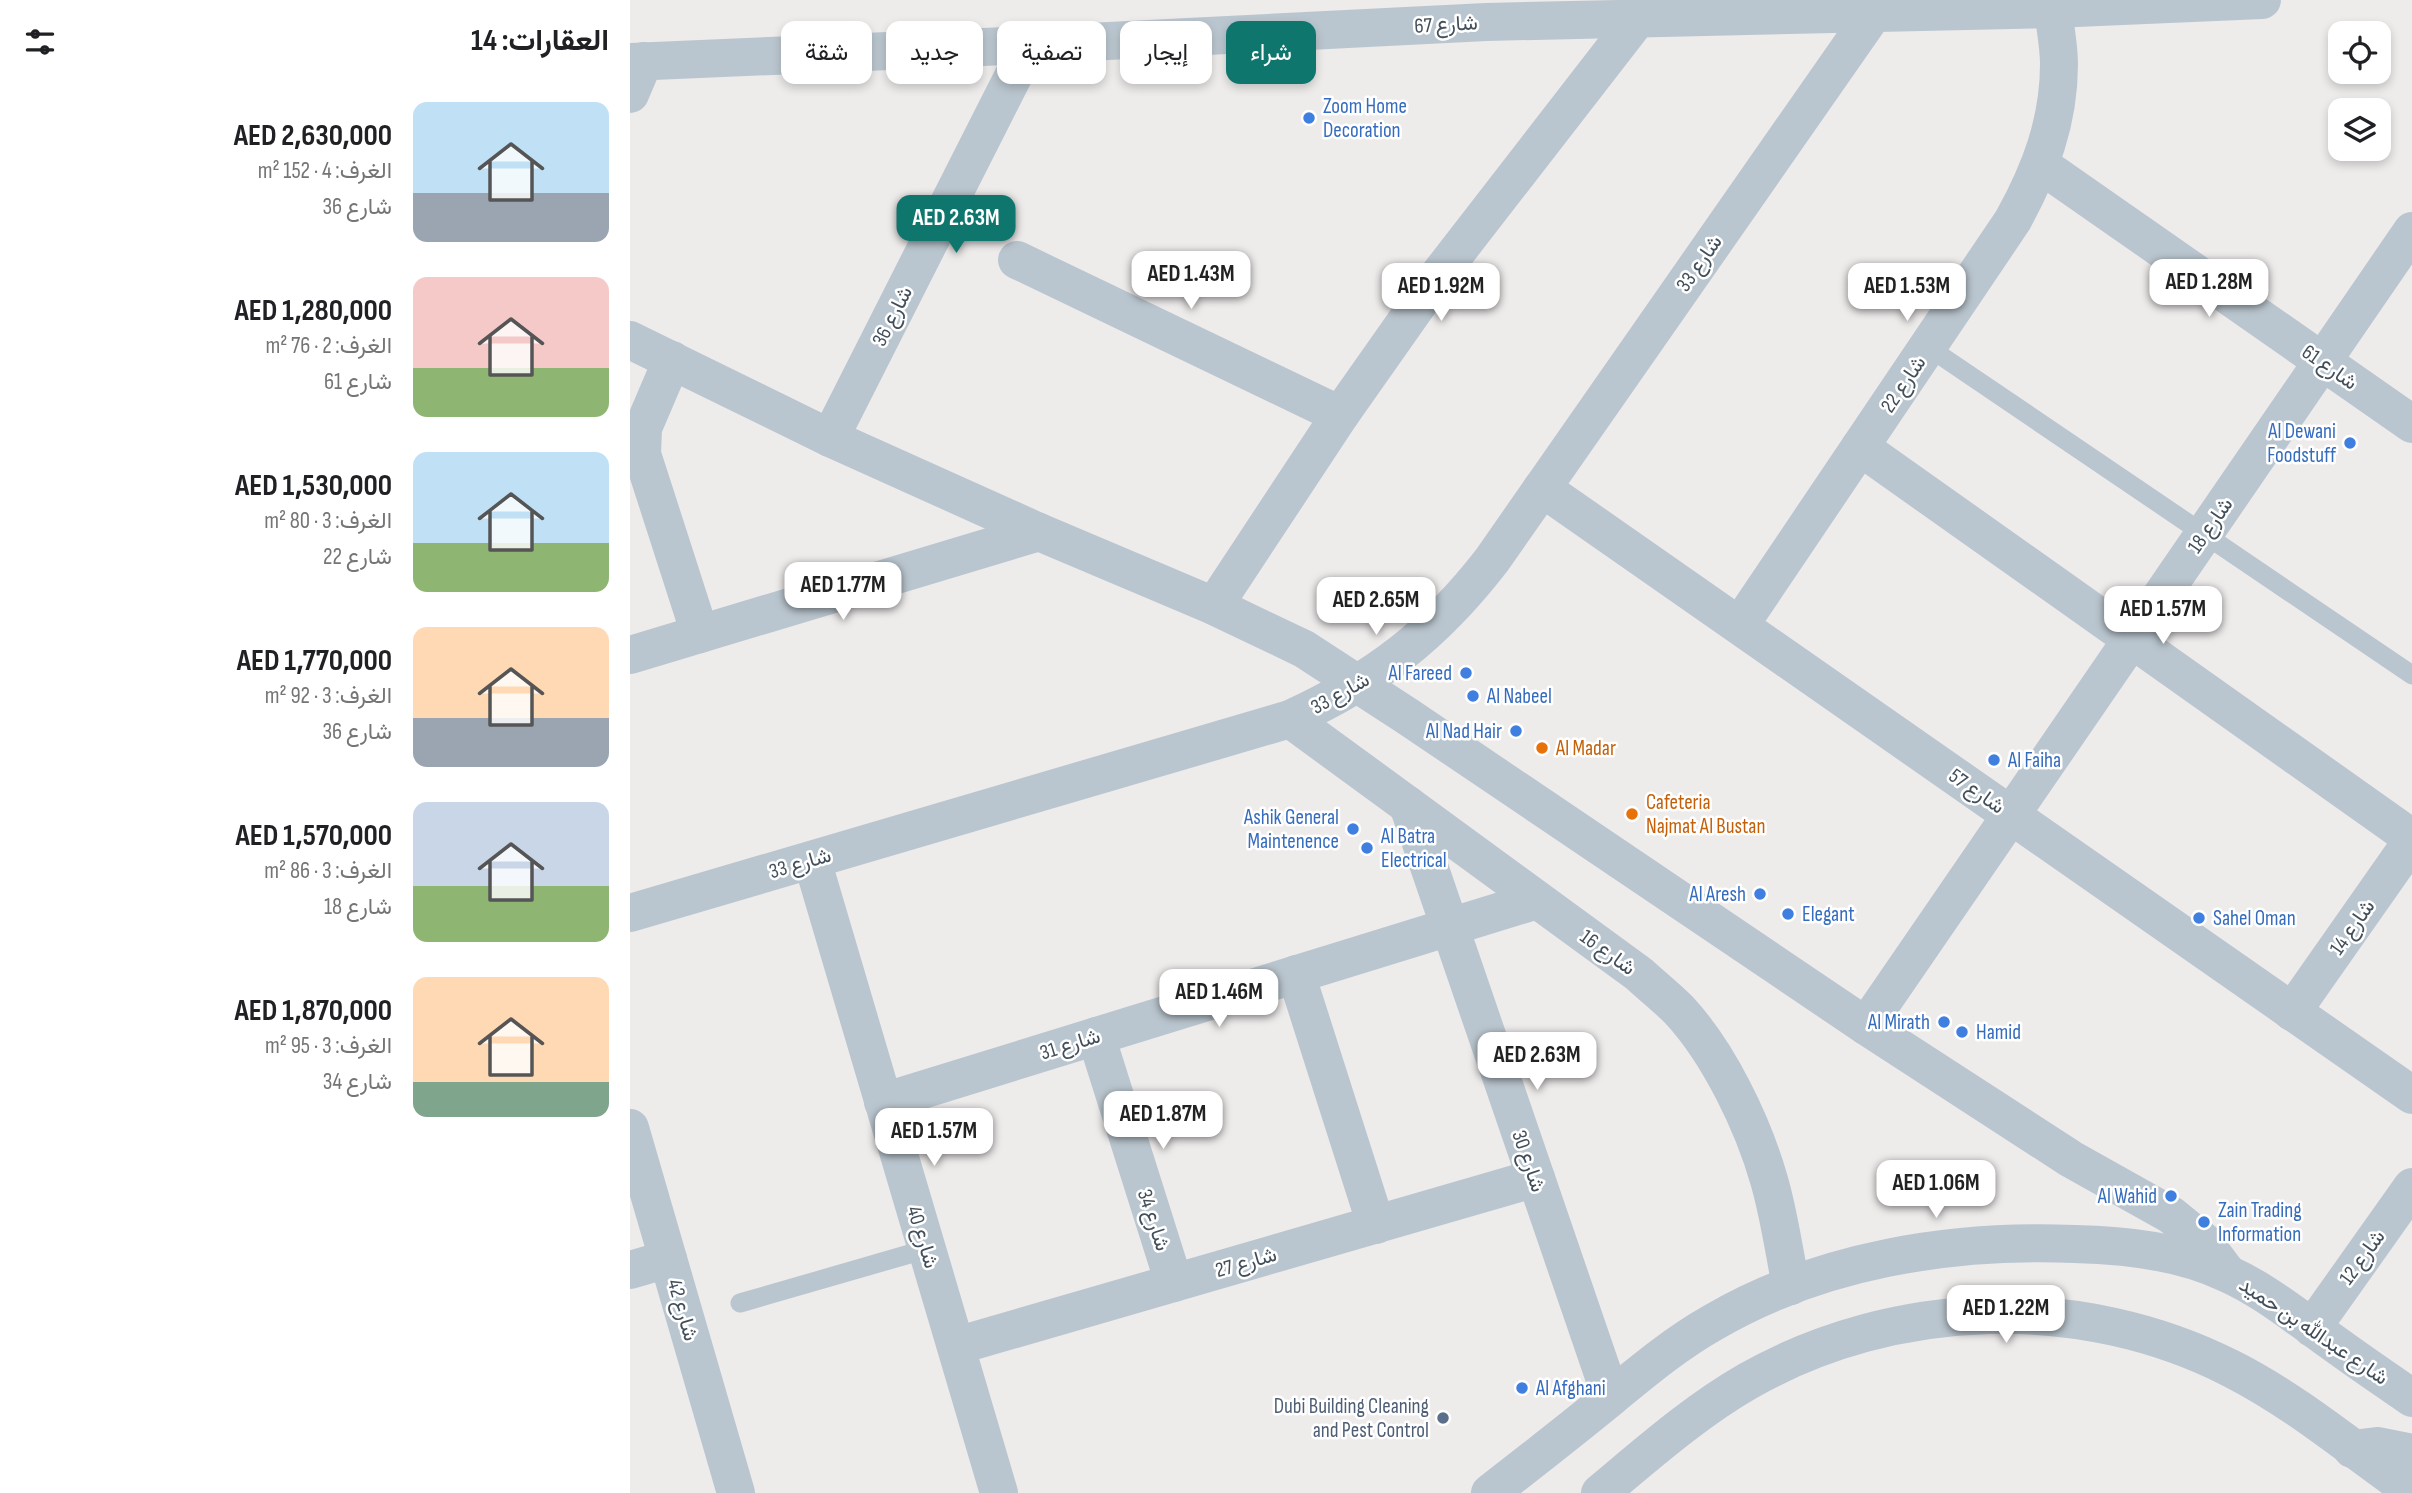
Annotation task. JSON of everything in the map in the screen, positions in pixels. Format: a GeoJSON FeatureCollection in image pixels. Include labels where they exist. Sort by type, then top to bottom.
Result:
{"type":"FeatureCollection","features":[{"type":"Feature","properties":{"kind":"street","name":"شارع 67"},"geometry":{"type":"LineString","coordinates":[[1106,39],[1485,11],[1638,18],[2053,9],[2129,3],[2262,0]]}},
{"type":"Feature","properties":{"kind":"street","name":"شارع 22"},"geometry":{"type":"LineString","coordinates":[[1740,625],[2013,220],[2041,165],[2054,116],[2059,64],[2053,9]]}},
{"type":"Feature","properties":{"kind":"street","name":"شارع 33"},"geometry":{"type":"LineString","coordinates":[[630,913],[1290,719],[1358,685],[1396,659],[1464,596],[1873,14]]}},
{"type":"Feature","properties":{"kind":"street"},"geometry":{"type":"LineString","coordinates":[[1214,606],[1340,415],[1435,280],[1638,18]]}},
{"type":"Feature","properties":{"kind":"street","name":"شارع 67"},"geometry":{"type":"LineString","coordinates":[[635,72],[997,47]]}},
{"type":"Feature","properties":{"kind":"street","name":"شارع 36"},"geometry":{"type":"LineString","coordinates":[[830,438],[1009,84]]}},
{"type":"Feature","properties":{"kind":"street","name":"شارع 61"},"geometry":{"type":"LineString","coordinates":[[2041,165],[2412,425]]}},
{"type":"Feature","properties":{"kind":"street","name":"شارع 18"},"geometry":{"type":"LineString","coordinates":[[1866,1026],[2412,231]]}},
{"type":"Feature","properties":{"kind":"street"},"geometry":{"type":"LineString","coordinates":[[1017,260],[1340,415]]}},
{"type":"Feature","properties":{"kind":"street"},"geometry":{"type":"LineString","coordinates":[[630,340],[830,438],[1039,532],[1214,606],[1304,649],[1866,1026],[2071,1159],[2171,1215],[2203,1241],[2227,1273]]}},
{"type":"Feature","properties":{"kind":"street"},"geometry":{"type":"LineString","coordinates":[[672,360],[643,428],[642,454],[700,634]]}},
{"type":"Feature","properties":{"kind":"street"},"geometry":{"type":"LineString","coordinates":[[1860,447],[2412,839]]}},
{"type":"Feature","properties":{"kind":"street","name":"شارع 57"},"geometry":{"type":"LineString","coordinates":[[1542,488],[2412,1095]]}},
{"type":"Feature","properties":{"kind":"street"},"geometry":{"type":"LineString","coordinates":[[630,655],[1039,532]]}},
{"type":"Feature","properties":{"kind":"street","name":"شارع 16"},"geometry":{"type":"LineString","coordinates":[[1290,719],[1639,974],[1680,1011],[1712,1054],[1745,1117],[1769,1181],[1791,1286]]}},
{"type":"Feature","properties":{"kind":"street","name":"شارع 30"},"geometry":{"type":"LineString","coordinates":[[1408,805],[1611,1397]]}},
{"type":"Feature","properties":{"kind":"street","name":"شارع 14"},"geometry":{"type":"LineString","coordinates":[[2292,1012],[2412,839]]}},
{"type":"Feature","properties":{"kind":"street","name":"شارع 40"},"geometry":{"type":"LineString","coordinates":[[812,860],[999,1493]]}},
{"type":"Feature","properties":{"kind":"street","name":"شارع 31"},"geometry":{"type":"LineString","coordinates":[[883,1102],[1537,900]]}},
{"type":"Feature","properties":{"kind":"street"},"geometry":{"type":"LineString","coordinates":[[1296,974],[1376,1225]]}},
{"type":"Feature","properties":{"kind":"street","name":"شارع 34"},"geometry":{"type":"LineString","coordinates":[[1096,1036],[1174,1283]]}},
{"type":"Feature","properties":{"kind":"street","name":"شارع 42"},"geometry":{"type":"LineString","coordinates":[[630,1128],[736,1493]]}},
{"type":"Feature","properties":{"kind":"street","name":"شارع 27"},"geometry":{"type":"LineString","coordinates":[[956,1346],[1535,1178]]}},
{"type":"Feature","properties":{"kind":"street","name":"شارع 12"},"geometry":{"type":"LineString","coordinates":[[2312,1328],[2412,1187]]}},
{"type":"Feature","properties":{"kind":"street","name":"شارع عبدالله بن حميد"},"geometry":{"type":"LineString","coordinates":[[1490,1493],[1677,1344],[1751,1302],[1791,1286],[1889,1258],[1939,1249],[2041,1242],[2126,1246],[2172,1255],[2227,1273],[2285,1306],[2412,1398]]}},
{"type":"Feature","properties":{"kind":"street"},"geometry":{"type":"LineString","coordinates":[[630,1270],[668,1259]]}},
{"type":"Feature","properties":{"kind":"street"},"geometry":{"type":"LineString","coordinates":[[1600,1493],[1688,1420],[1749,1381],[1813,1350],[1882,1328],[1952,1316],[2025,1315],[2096,1322],[2166,1341],[2232,1368],[2294,1405],[2412,1491]]}},
{"type":"Feature","properties":{"kind":"street"},"geometry":{"type":"LineString","coordinates":[[2352,1449],[2377,1447],[2412,1453]]}},
{"type":"Feature","properties":{"kind":"lane"},"geometry":{"type":"LineString","coordinates":[[1928,347],[2412,676]]}},
{"type":"Feature","properties":{"kind":"lane"},"geometry":{"type":"LineString","coordinates":[[740,1303],[927,1249]]}},
{"type":"Feature","properties":{"kind":"place","name":"Zoom Home Decoration"},"geometry":{"type":"Point","coordinates":[1309,118]}},
{"type":"Feature","properties":{"kind":"place","name":"Al Dewani Foodstuff"},"geometry":{"type":"Point","coordinates":[2350,443]}},
{"type":"Feature","properties":{"kind":"place","name":"Al Fareed"},"geometry":{"type":"Point","coordinates":[1466,673]}},
{"type":"Feature","properties":{"kind":"place","name":"Al Nabeel"},"geometry":{"type":"Point","coordinates":[1473,696]}},
{"type":"Feature","properties":{"kind":"place","name":"Al Nad Hair"},"geometry":{"type":"Point","coordinates":[1516,731]}},
{"type":"Feature","properties":{"kind":"place","name":"Al Madar"},"geometry":{"type":"Point","coordinates":[1542,748]}},
{"type":"Feature","properties":{"kind":"place","name":"Al Faiha"},"geometry":{"type":"Point","coordinates":[1994,760]}},
{"type":"Feature","properties":{"kind":"place","name":"Cafeteria Najmat Al Bustan"},"geometry":{"type":"Point","coordinates":[1632,814]}},
{"type":"Feature","properties":{"kind":"place","name":"Ashik General Maintenence"},"geometry":{"type":"Point","coordinates":[1353,829]}},
{"type":"Feature","properties":{"kind":"place","name":"Al Batra Electrical"},"geometry":{"type":"Point","coordinates":[1367,848]}},
{"type":"Feature","properties":{"kind":"place","name":"Al Aresh"},"geometry":{"type":"Point","coordinates":[1760,894]}},
{"type":"Feature","properties":{"kind":"place","name":"Elegant"},"geometry":{"type":"Point","coordinates":[1788,914]}},
{"type":"Feature","properties":{"kind":"place","name":"Sahel Oman"},"geometry":{"type":"Point","coordinates":[2199,918]}},
{"type":"Feature","properties":{"kind":"place","name":"Al Mirath"},"geometry":{"type":"Point","coordinates":[1944,1022]}},
{"type":"Feature","properties":{"kind":"place","name":"Hamid"},"geometry":{"type":"Point","coordinates":[1962,1032]}},
{"type":"Feature","properties":{"kind":"place","name":"Al Wahid"},"geometry":{"type":"Point","coordinates":[2171,1196]}},
{"type":"Feature","properties":{"kind":"place","name":"Zain Trading Information"},"geometry":{"type":"Point","coordinates":[2204,1222]}},
{"type":"Feature","properties":{"kind":"place","name":"Al Afghani"},"geometry":{"type":"Point","coordinates":[1522,1388]}},
{"type":"Feature","properties":{"kind":"place","name":"Dubi Building Cleaning and Pest Control"},"geometry":{"type":"Point","coordinates":[1443,1418]}}]}
